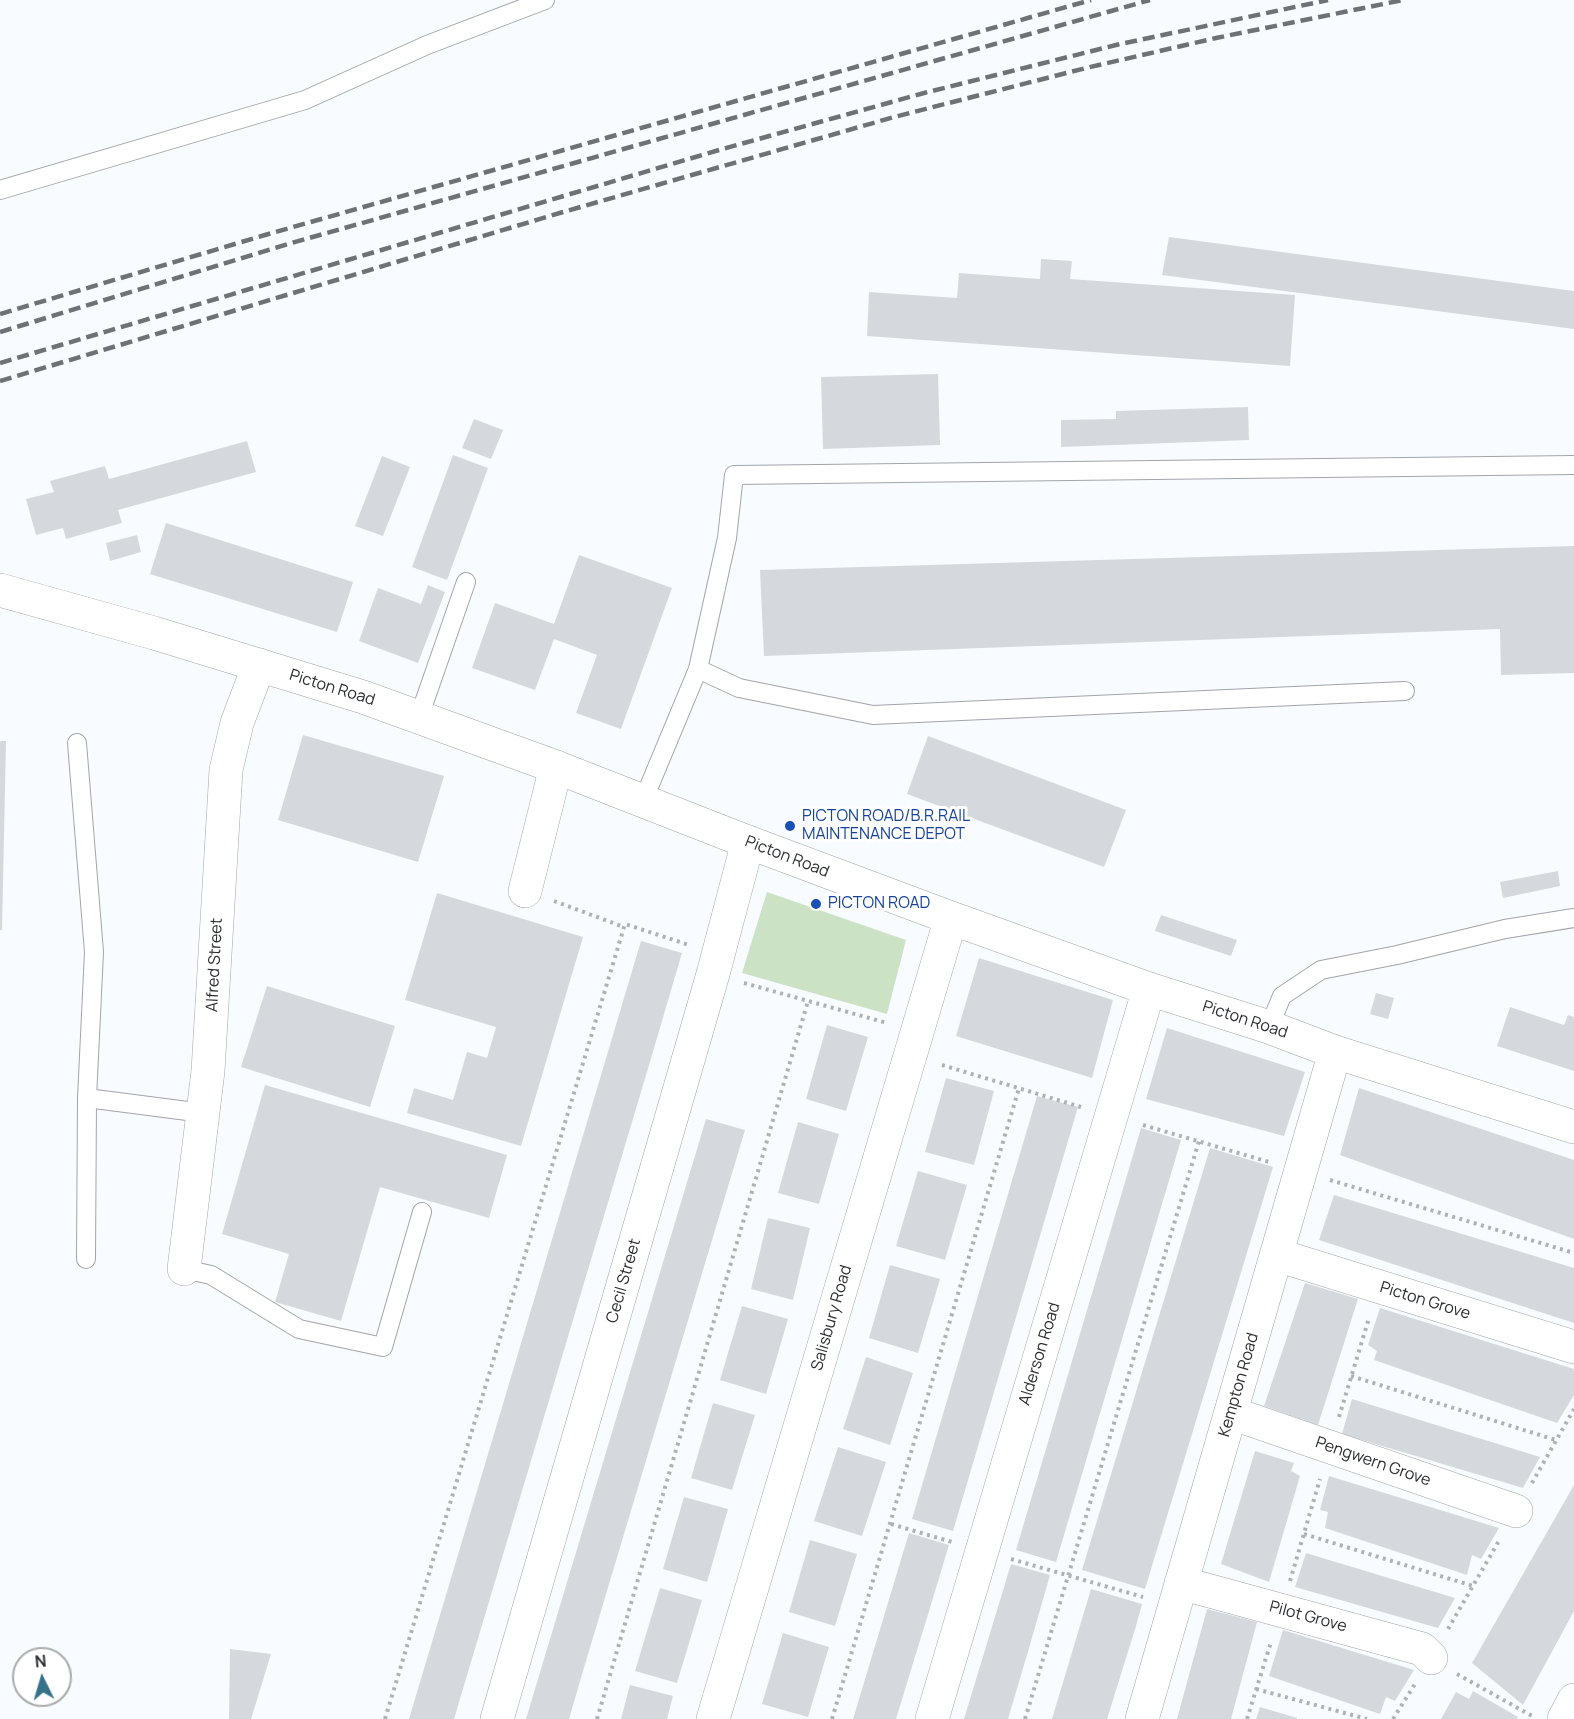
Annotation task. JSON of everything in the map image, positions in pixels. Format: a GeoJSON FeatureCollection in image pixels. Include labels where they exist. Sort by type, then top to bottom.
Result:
{"type":"FeatureCollection","features":[{"type":"Feature","properties":{"kind":"street","name":"Picton Road"},"geometry":{"type":"LineString","coordinates":[[0,590],[154,633],[363,697],[556,767],[951,918],[1149,989],[1269,1027],[1335,1052],[1574,1127]]}},
{"type":"Feature","properties":{"kind":"street","name":"Alfred Street"},"geometry":{"type":"LineString","coordinates":[[184,1269],[208,1071],[226,770],[237,723],[259,666]]}},
{"type":"Feature","properties":{"kind":"street"},"geometry":{"type":"LineString","coordinates":[[525,891],[556,767]]}},
{"type":"Feature","properties":{"kind":"street","name":"Cecil Street"},"geometry":{"type":"LineString","coordinates":[[497,1719],[715,965],[748,842]]}},
{"type":"Feature","properties":{"kind":"street","name":"Salisbury Road"},"geometry":{"type":"LineString","coordinates":[[713,1719],[951,918]]}},
{"type":"Feature","properties":{"kind":"street","name":"Alderson Road"},"geometry":{"type":"LineString","coordinates":[[932,1719],[1149,989]]}},
{"type":"Feature","properties":{"kind":"street","name":"Kempton Road"},"geometry":{"type":"LineString","coordinates":[[1142,1719],[1335,1052]]}},
{"type":"Feature","properties":{"kind":"street","name":"Picton Grove"},"geometry":{"type":"LineString","coordinates":[[1277,1255],[1574,1347]]}},
{"type":"Feature","properties":{"kind":"street","name":"Pengwern Grove"},"geometry":{"type":"LineString","coordinates":[[1231,1413],[1516,1511]]}},
{"type":"Feature","properties":{"kind":"street","name":"Pilot Grove"},"geometry":{"type":"LineString","coordinates":[[1178,1595],[1281,1609],[1422,1648],[1431,1658]]}},
{"type":"Feature","properties":{"kind":"street"},"geometry":{"type":"LineString","coordinates":[[1563,1719],[1574,1700]]}},
{"type":"Feature","properties":{"kind":"lane"},"geometry":{"type":"LineString","coordinates":[[0,190],[305,100],[428,45],[546,0]]}},
{"type":"Feature","properties":{"kind":"lane"},"geometry":{"type":"LineString","coordinates":[[643,801],[698,669],[727,538],[734,475],[1574,465]]}},
{"type":"Feature","properties":{"kind":"lane"},"geometry":{"type":"LineString","coordinates":[[419,717],[466,582]]}},
{"type":"Feature","properties":{"kind":"lane"},"geometry":{"type":"LineString","coordinates":[[698,669],[739,688],[873,715],[1405,691]]}},
{"type":"Feature","properties":{"kind":"lane"},"geometry":{"type":"LineString","coordinates":[[77,743],[94,952],[87,1098],[86,1259]]}},
{"type":"Feature","properties":{"kind":"lane"},"geometry":{"type":"LineString","coordinates":[[1269,1027],[1282,996],[1321,970],[1505,929],[1574,918]]}},
{"type":"Feature","properties":{"kind":"lane"},"geometry":{"type":"LineString","coordinates":[[87,1098],[203,1113]]}},
{"type":"Feature","properties":{"kind":"lane"},"geometry":{"type":"LineString","coordinates":[[184,1269],[211,1275],[299,1329],[383,1347],[422,1212]]}},
{"type":"Feature","properties":{"kind":"path"},"geometry":{"type":"LineString","coordinates":[[525,891],[624,927]]}},
{"type":"Feature","properties":{"kind":"path"},"geometry":{"type":"LineString","coordinates":[[385,1719],[624,924],[715,965],[914,1043],[1019,1088],[1574,1253]]}},
{"type":"Feature","properties":{"kind":"path"},"geometry":{"type":"LineString","coordinates":[[597,1719],[808,1001]]}},
{"type":"Feature","properties":{"kind":"path"},"geometry":{"type":"LineString","coordinates":[[832,1719],[1019,1088]]}},
{"type":"Feature","properties":{"kind":"path"},"geometry":{"type":"LineString","coordinates":[[1024,1719],[1199,1141]]}},
{"type":"Feature","properties":{"kind":"path"},"geometry":{"type":"LineString","coordinates":[[1247,1719],[1379,1287]]}},
{"type":"Feature","properties":{"kind":"path"},"geometry":{"type":"LineString","coordinates":[[1351,1376],[1556,1440]]}},
{"type":"Feature","properties":{"kind":"path"},"geometry":{"type":"LineString","coordinates":[[1393,1719],[1431,1658],[1574,1409]]}},
{"type":"Feature","properties":{"kind":"path"},"geometry":{"type":"LineString","coordinates":[[891,1524],[1068,1576],[1178,1595]]}},
{"type":"Feature","properties":{"kind":"path"},"geometry":{"type":"LineString","coordinates":[[1304,1534],[1473,1586]]}},
{"type":"Feature","properties":{"kind":"path"},"geometry":{"type":"LineString","coordinates":[[1431,1658],[1537,1719]]}},
{"type":"Feature","properties":{"kind":"path"},"geometry":{"type":"LineString","coordinates":[[1256,1689],[1367,1719]]}},
{"type":"Feature","properties":{"kind":"green space"},"geometry":{"type":"Polygon","coordinates":[[[767,892],[906,940],[887,1014],[742,973],[767,892]]]}},
{"type":"Feature","properties":{"kind":"building"},"geometry":{"type":"Polygon","coordinates":[[[1169,237],[1574,291],[1574,329],[1162,275],[1169,237]]]}},
{"type":"Feature","properties":{"kind":"building"},"geometry":{"type":"Polygon","coordinates":[[[1041,259],[1072,261],[1070,279],[1295,295],[1290,366],[867,336],[869,292],[957,298],[959,273],[1040,279],[1041,259]]]}},
{"type":"Feature","properties":{"kind":"building"},"geometry":{"type":"Polygon","coordinates":[[[938,374],[940,445],[823,449],[821,377],[938,374]]]}},
{"type":"Feature","properties":{"kind":"building"},"geometry":{"type":"Polygon","coordinates":[[[1248,407],[1249,440],[1061,447],[1061,420],[1116,419],[1116,411],[1248,407]]]}},
{"type":"Feature","properties":{"kind":"building"},"geometry":{"type":"Polygon","coordinates":[[[474,419],[503,430],[491,459],[462,448],[474,419]]]}},
{"type":"Feature","properties":{"kind":"building"},"geometry":{"type":"Polygon","coordinates":[[[247,441],[256,472],[118,510],[122,523],[66,539],[63,528],[36,535],[26,499],[54,492],[50,481],[105,466],[109,479],[247,441]]]}},
{"type":"Feature","properties":{"kind":"building"},"geometry":{"type":"Polygon","coordinates":[[[453,455],[488,468],[447,580],[412,567],[453,455]]]}},
{"type":"Feature","properties":{"kind":"building"},"geometry":{"type":"Polygon","coordinates":[[[382,456],[410,467],[383,536],[355,526],[382,456]]]}},
{"type":"Feature","properties":{"kind":"building"},"geometry":{"type":"Polygon","coordinates":[[[166,523],[353,582],[337,632],[150,574],[166,523]]]}},
{"type":"Feature","properties":{"kind":"building"},"geometry":{"type":"Polygon","coordinates":[[[137,535],[141,552],[110,561],[106,543],[137,535]]]}},
{"type":"Feature","properties":{"kind":"building"},"geometry":{"type":"Polygon","coordinates":[[[1574,546],[1574,673],[1501,675],[1500,629],[764,656],[760,570],[1574,546]]]}},
{"type":"Feature","properties":{"kind":"building"},"geometry":{"type":"Polygon","coordinates":[[[579,555],[672,588],[621,729],[576,713],[597,655],[554,639],[535,690],[472,668],[495,603],[554,624],[579,555]]]}},
{"type":"Feature","properties":{"kind":"building"},"geometry":{"type":"Polygon","coordinates":[[[428,585],[445,592],[418,663],[359,641],[378,588],[421,604],[428,585]]]}},
{"type":"Feature","properties":{"kind":"building"},"geometry":{"type":"Polygon","coordinates":[[[303,735],[444,776],[418,862],[278,820],[303,735]]]}},
{"type":"Feature","properties":{"kind":"building"},"geometry":{"type":"Polygon","coordinates":[[[928,736],[1126,810],[1104,867],[907,794],[928,736]]]}},
{"type":"Feature","properties":{"kind":"building"},"geometry":{"type":"Polygon","coordinates":[[[0,741],[6,741],[2,930],[0,930],[0,741]]]}},
{"type":"Feature","properties":{"kind":"building"},"geometry":{"type":"Polygon","coordinates":[[[1558,871],[1560,886],[1503,898],[1500,882],[1558,871]]]}},
{"type":"Feature","properties":{"kind":"building"},"geometry":{"type":"Polygon","coordinates":[[[437,893],[583,937],[521,1146],[407,1113],[414,1088],[453,1100],[467,1052],[487,1058],[496,1027],[405,1000],[437,893]]]}},
{"type":"Feature","properties":{"kind":"building"},"geometry":{"type":"Polygon","coordinates":[[[1161,915],[1237,940],[1231,956],[1155,931],[1161,915]]]}},
{"type":"Feature","properties":{"kind":"building"},"geometry":{"type":"Polygon","coordinates":[[[641,941],[682,953],[454,1719],[409,1719],[641,941]]]}},
{"type":"Feature","properties":{"kind":"building"},"geometry":{"type":"Polygon","coordinates":[[[979,958],[1113,1000],[1092,1078],[956,1036],[979,958]]]}},
{"type":"Feature","properties":{"kind":"building"},"geometry":{"type":"Polygon","coordinates":[[[267,986],[395,1026],[370,1107],[241,1067],[267,986]]]}},
{"type":"Feature","properties":{"kind":"building"},"geometry":{"type":"Polygon","coordinates":[[[1376,993],[1394,998],[1388,1019],[1370,1014],[1376,993]]]}},
{"type":"Feature","properties":{"kind":"building"},"geometry":{"type":"Polygon","coordinates":[[[1510,1007],[1564,1025],[1568,1015],[1574,1017],[1574,1071],[1497,1046],[1510,1007]]]}},
{"type":"Feature","properties":{"kind":"building"},"geometry":{"type":"Polygon","coordinates":[[[827,1025],[868,1037],[846,1111],[806,1099],[827,1025]]]}},
{"type":"Feature","properties":{"kind":"building"},"geometry":{"type":"Polygon","coordinates":[[[1167,1028],[1305,1072],[1284,1136],[1146,1099],[1167,1028]]]}},
{"type":"Feature","properties":{"kind":"building"},"geometry":{"type":"Polygon","coordinates":[[[946,1078],[994,1091],[974,1165],[925,1152],[946,1078]]]}},
{"type":"Feature","properties":{"kind":"building"},"geometry":{"type":"Polygon","coordinates":[[[265,1085],[507,1155],[489,1218],[380,1187],[341,1321],[275,1302],[289,1254],[222,1234],[265,1085]]]}},
{"type":"Feature","properties":{"kind":"building"},"geometry":{"type":"Polygon","coordinates":[[[1359,1088],[1574,1160],[1574,1239],[1340,1155],[1359,1088]]]}},
{"type":"Feature","properties":{"kind":"building"},"geometry":{"type":"Polygon","coordinates":[[[1037,1096],[1078,1107],[953,1531],[912,1519],[1037,1096]]]}},
{"type":"Feature","properties":{"kind":"building"},"geometry":{"type":"Polygon","coordinates":[[[706,1119],[745,1130],[569,1719],[526,1719],[706,1119]]]}},
{"type":"Feature","properties":{"kind":"building"},"geometry":{"type":"Polygon","coordinates":[[[798,1122],[839,1134],[819,1204],[778,1193],[798,1122]]]}},
{"type":"Feature","properties":{"kind":"building"},"geometry":{"type":"Polygon","coordinates":[[[1141,1128],[1181,1140],[1056,1562],[1016,1550],[1141,1128]]]}},
{"type":"Feature","properties":{"kind":"building"},"geometry":{"type":"Polygon","coordinates":[[[1210,1148],[1273,1167],[1145,1589],[1082,1570],[1210,1148]]]}},
{"type":"Feature","properties":{"kind":"building"},"geometry":{"type":"Polygon","coordinates":[[[918,1171],[967,1185],[945,1260],[896,1246],[918,1171]]]}},
{"type":"Feature","properties":{"kind":"building"},"geometry":{"type":"Polygon","coordinates":[[[1334,1195],[1574,1268],[1574,1323],[1319,1240],[1334,1195]]]}},
{"type":"Feature","properties":{"kind":"building"},"geometry":{"type":"Polygon","coordinates":[[[768,1218],[810,1228],[793,1300],[751,1289],[768,1218]]]}},
{"type":"Feature","properties":{"kind":"building"},"geometry":{"type":"Polygon","coordinates":[[[890,1265],[940,1279],[918,1353],[869,1338],[890,1265]]]}},
{"type":"Feature","properties":{"kind":"building"},"geometry":{"type":"Polygon","coordinates":[[[1305,1283],[1358,1299],[1318,1425],[1264,1406],[1305,1283]]]}},
{"type":"Feature","properties":{"kind":"building"},"geometry":{"type":"Polygon","coordinates":[[[742,1306],[788,1319],[766,1394],[720,1380],[742,1306]]]}},
{"type":"Feature","properties":{"kind":"building"},"geometry":{"type":"Polygon","coordinates":[[[1380,1308],[1574,1369],[1574,1395],[1557,1423],[1374,1360],[1377,1351],[1368,1345],[1380,1308]]]}},
{"type":"Feature","properties":{"kind":"building"},"geometry":{"type":"Polygon","coordinates":[[[866,1357],[913,1373],[890,1445],[843,1429],[866,1357]]]}},
{"type":"Feature","properties":{"kind":"building"},"geometry":{"type":"Polygon","coordinates":[[[1352,1399],[1540,1457],[1523,1488],[1342,1434],[1352,1399]]]}},
{"type":"Feature","properties":{"kind":"building"},"geometry":{"type":"Polygon","coordinates":[[[713,1403],[755,1415],[732,1490],[691,1478],[713,1403]]]}},
{"type":"Feature","properties":{"kind":"building"},"geometry":{"type":"Polygon","coordinates":[[[838,1447],[886,1462],[862,1536],[814,1521],[838,1447]]]}},
{"type":"Feature","properties":{"kind":"building"},"geometry":{"type":"Polygon","coordinates":[[[1255,1451],[1294,1463],[1291,1471],[1300,1476],[1269,1582],[1221,1564],[1255,1451]]]}},
{"type":"Feature","properties":{"kind":"building"},"geometry":{"type":"Polygon","coordinates":[[[1329,1476],[1499,1528],[1481,1559],[1472,1555],[1467,1575],[1325,1528],[1328,1512],[1320,1510],[1329,1476]]]}},
{"type":"Feature","properties":{"kind":"building"},"geometry":{"type":"Polygon","coordinates":[[[1574,1485],[1574,1611],[1523,1705],[1472,1663],[1574,1485]]]}},
{"type":"Feature","properties":{"kind":"building"},"geometry":{"type":"Polygon","coordinates":[[[684,1497],[728,1509],[707,1582],[663,1569],[684,1497]]]}},
{"type":"Feature","properties":{"kind":"building"},"geometry":{"type":"Polygon","coordinates":[[[909,1533],[949,1545],[896,1719],[853,1719],[909,1533]]]}},
{"type":"Feature","properties":{"kind":"building"},"geometry":{"type":"Polygon","coordinates":[[[810,1540],[857,1554],[835,1626],[789,1612],[810,1540]]]}},
{"type":"Feature","properties":{"kind":"building"},"geometry":{"type":"Polygon","coordinates":[[[1306,1553],[1455,1598],[1438,1628],[1295,1587],[1306,1553]]]}},
{"type":"Feature","properties":{"kind":"building"},"geometry":{"type":"Polygon","coordinates":[[[1011,1564],[1050,1575],[1008,1719],[964,1719],[1011,1564]]]}},
{"type":"Feature","properties":{"kind":"building"},"geometry":{"type":"Polygon","coordinates":[[[660,1588],[702,1600],[677,1683],[635,1671],[660,1588]]]}},
{"type":"Feature","properties":{"kind":"building"},"geometry":{"type":"Polygon","coordinates":[[[1091,1589],[1142,1604],[1136,1626],[1107,1719],[1052,1719],[1091,1589]]]}},
{"type":"Feature","properties":{"kind":"building"},"geometry":{"type":"Polygon","coordinates":[[[1207,1609],[1257,1622],[1231,1719],[1177,1719],[1207,1609]]]}},
{"type":"Feature","properties":{"kind":"building"},"geometry":{"type":"Polygon","coordinates":[[[1283,1630],[1414,1670],[1395,1701],[1386,1697],[1380,1714],[1269,1676],[1283,1630]]]}},
{"type":"Feature","properties":{"kind":"building"},"geometry":{"type":"Polygon","coordinates":[[[783,1633],[829,1647],[808,1717],[762,1704],[783,1633]]]}},
{"type":"Feature","properties":{"kind":"building"},"geometry":{"type":"Polygon","coordinates":[[[230,1649],[271,1654],[251,1719],[229,1719],[230,1649]]]}},
{"type":"Feature","properties":{"kind":"building"},"geometry":{"type":"Polygon","coordinates":[[[630,1685],[673,1696],[667,1719],[621,1719],[630,1685]]]}},
{"type":"Feature","properties":{"kind":"building"},"geometry":{"type":"Polygon","coordinates":[[[1473,1691],[1518,1717],[1517,1719],[1441,1719],[1456,1692],[1469,1699],[1473,1691]]]}},
{"type":"Feature","properties":{"kind":"building"},"geometry":{"type":"Polygon","coordinates":[[[1260,1707],[1297,1718],[1297,1719],[1256,1719],[1260,1707]]]}},
{"type":"Feature","properties":{"kind":"railway"},"geometry":{"type":"LineString","coordinates":[[0,314],[265,235],[1091,0]]}},
{"type":"Feature","properties":{"kind":"railway"},"geometry":{"type":"LineString","coordinates":[[0,332],[288,244],[1150,0]]}},
{"type":"Feature","properties":{"kind":"railway"},"geometry":{"type":"LineString","coordinates":[[0,363],[719,150],[924,93],[1116,45],[1328,0]]}},
{"type":"Feature","properties":{"kind":"railway"},"geometry":{"type":"LineString","coordinates":[[0,381],[563,212],[894,117],[1086,68],[1216,38],[1403,0]]}},
{"type":"Feature","properties":{"kind":"place","name":"PICTON ROAD/B.R.RAIL MAINTENANCE DEPOT"},"geometry":{"type":"Point","coordinates":[790,826]}},
{"type":"Feature","properties":{"kind":"place","name":"PICTON ROAD"},"geometry":{"type":"Point","coordinates":[816,904]}}]}
